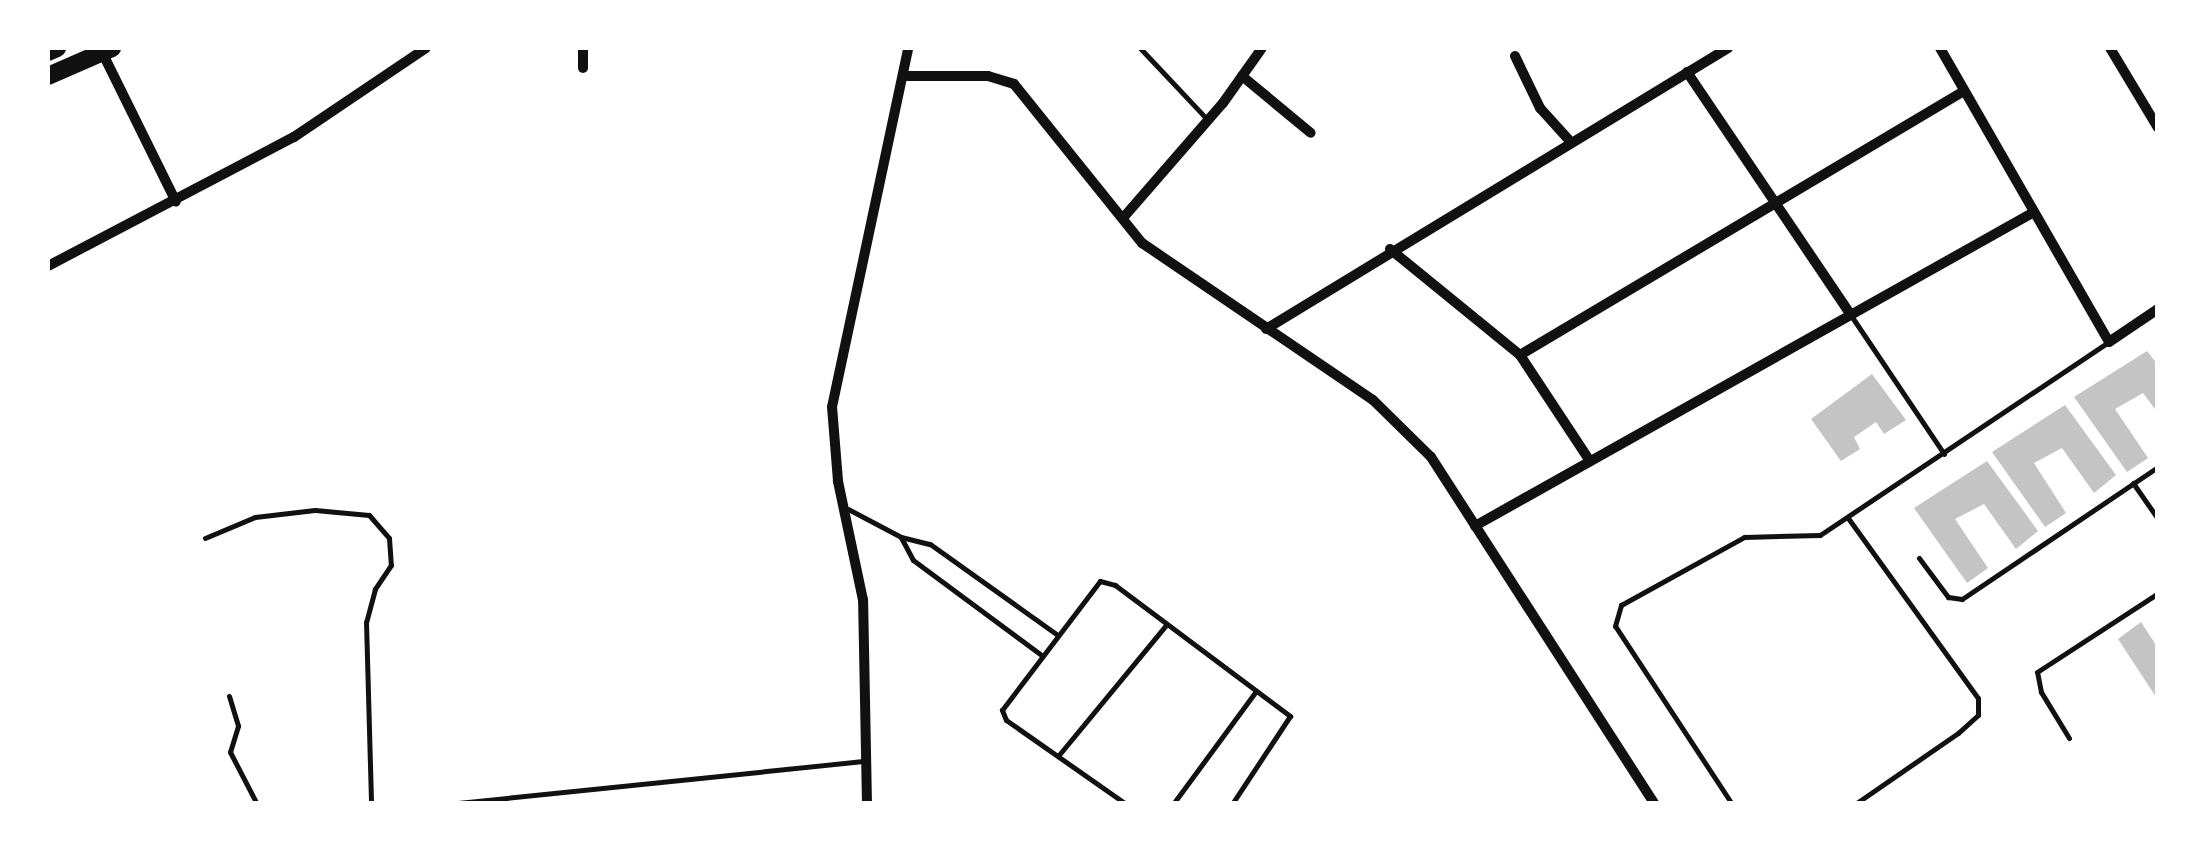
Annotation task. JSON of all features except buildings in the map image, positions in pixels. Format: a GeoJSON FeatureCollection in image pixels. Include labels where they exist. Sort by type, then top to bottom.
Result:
{"type":"FeatureCollection","features":[{"type":"Feature","properties":{"kind":"main road"},"geometry":{"type":"LineString","coordinates":[[48,52],[57,48]]}},
{"type":"Feature","properties":{"kind":"main road"},"geometry":{"type":"LineString","coordinates":[[48,76],[104,49]]}},
{"type":"Feature","properties":{"kind":"street"},"geometry":{"type":"LineString","coordinates":[[48,266],[294,137],[426,48]]}},
{"type":"Feature","properties":{"kind":"street"},"geometry":{"type":"LineString","coordinates":[[582,68],[583,48]]}},
{"type":"Feature","properties":{"kind":"street"},"geometry":{"type":"LineString","coordinates":[[867,804],[861,760],[870,681],[832,407],[908,48]]}},
{"type":"Feature","properties":{"kind":"street"},"geometry":{"type":"LineString","coordinates":[[1122,218],[1208,120],[1262,48]]}},
{"type":"Feature","properties":{"kind":"street"},"geometry":{"type":"LineString","coordinates":[[1266,329],[1569,140],[1728,48]]}},
{"type":"Feature","properties":{"kind":"street"},"geometry":{"type":"LineString","coordinates":[[1940,48],[2109,342],[2158,308]]}},
{"type":"Feature","properties":{"kind":"street"},"geometry":{"type":"LineString","coordinates":[[2110,48],[2158,128]]}},
{"type":"Feature","properties":{"kind":"street"},"geometry":{"type":"LineString","coordinates":[[104,49],[176,202]]}},
{"type":"Feature","properties":{"kind":"street"},"geometry":{"type":"LineString","coordinates":[[1515,56],[1540,108],[1569,140]]}},
{"type":"Feature","properties":{"kind":"street"},"geometry":{"type":"LineString","coordinates":[[1687,72],[1851,315]]}},
{"type":"Feature","properties":{"kind":"street"},"geometry":{"type":"LineString","coordinates":[[904,76],[988,76],[1014,84],[1142,243],[1373,400],[1431,457],[1655,804]]}},
{"type":"Feature","properties":{"kind":"street"},"geometry":{"type":"LineString","coordinates":[[1242,76],[1310,132]]}},
{"type":"Feature","properties":{"kind":"street"},"geometry":{"type":"LineString","coordinates":[[1520,355],[1773,200],[1964,90]]}},
{"type":"Feature","properties":{"kind":"street"},"geometry":{"type":"LineString","coordinates":[[1475,526],[2034,212]]}},
{"type":"Feature","properties":{"kind":"street"},"geometry":{"type":"LineString","coordinates":[[1390,249],[1520,355],[1590,461]]}},
{"type":"Feature","properties":{"kind":"lane"},"geometry":{"type":"LineString","coordinates":[[1140,48],[1208,120]]}},
{"type":"Feature","properties":{"kind":"lane"},"geometry":{"type":"LineString","coordinates":[[1851,315],[1944,454]]}},
{"type":"Feature","properties":{"kind":"lane"},"geometry":{"type":"LineString","coordinates":[[1732,804],[1615,626],[1621,605],[1744,537],[1820,535],[2109,342]]}},
{"type":"Feature","properties":{"kind":"lane"},"geometry":{"type":"LineString","coordinates":[[1919,558],[1948,597],[1962,599],[2158,467]]}},
{"type":"Feature","properties":{"kind":"lane"},"geometry":{"type":"LineString","coordinates":[[2134,483],[2158,520]]}},
{"type":"Feature","properties":{"kind":"lane"},"geometry":{"type":"LineString","coordinates":[[205,538],[254,518],[315,510],[369,515],[389,538],[391,566],[375,589],[366,622],[371,804]]}},
{"type":"Feature","properties":{"kind":"lane"},"geometry":{"type":"LineString","coordinates":[[848,510],[900,537],[930,544],[1056,634]]}},
{"type":"Feature","properties":{"kind":"lane"},"geometry":{"type":"LineString","coordinates":[[1848,518],[1978,698],[1978,715],[1958,733],[1854,804]]}},
{"type":"Feature","properties":{"kind":"lane"},"geometry":{"type":"LineString","coordinates":[[900,537],[913,560],[1040,654]]}},
{"type":"Feature","properties":{"kind":"lane"},"geometry":{"type":"LineString","coordinates":[[1126,804],[1002,710],[1040,654],[1100,581],[1167,624],[1290,716],[1232,804]]}},
{"type":"Feature","properties":{"kind":"lane"},"geometry":{"type":"LineString","coordinates":[[2069,738],[2040,692],[2038,672],[2158,593]]}},
{"type":"Feature","properties":{"kind":"lane"},"geometry":{"type":"LineString","coordinates":[[1058,756],[1167,624]]}},
{"type":"Feature","properties":{"kind":"lane"},"geometry":{"type":"LineString","coordinates":[[1173,804],[1256,691]]}},
{"type":"Feature","properties":{"kind":"lane"},"geometry":{"type":"LineString","coordinates":[[229,696],[238,726],[230,752],[257,804]]}},
{"type":"Feature","properties":{"kind":"lane"},"geometry":{"type":"LineString","coordinates":[[448,804],[861,760]]}}]}
